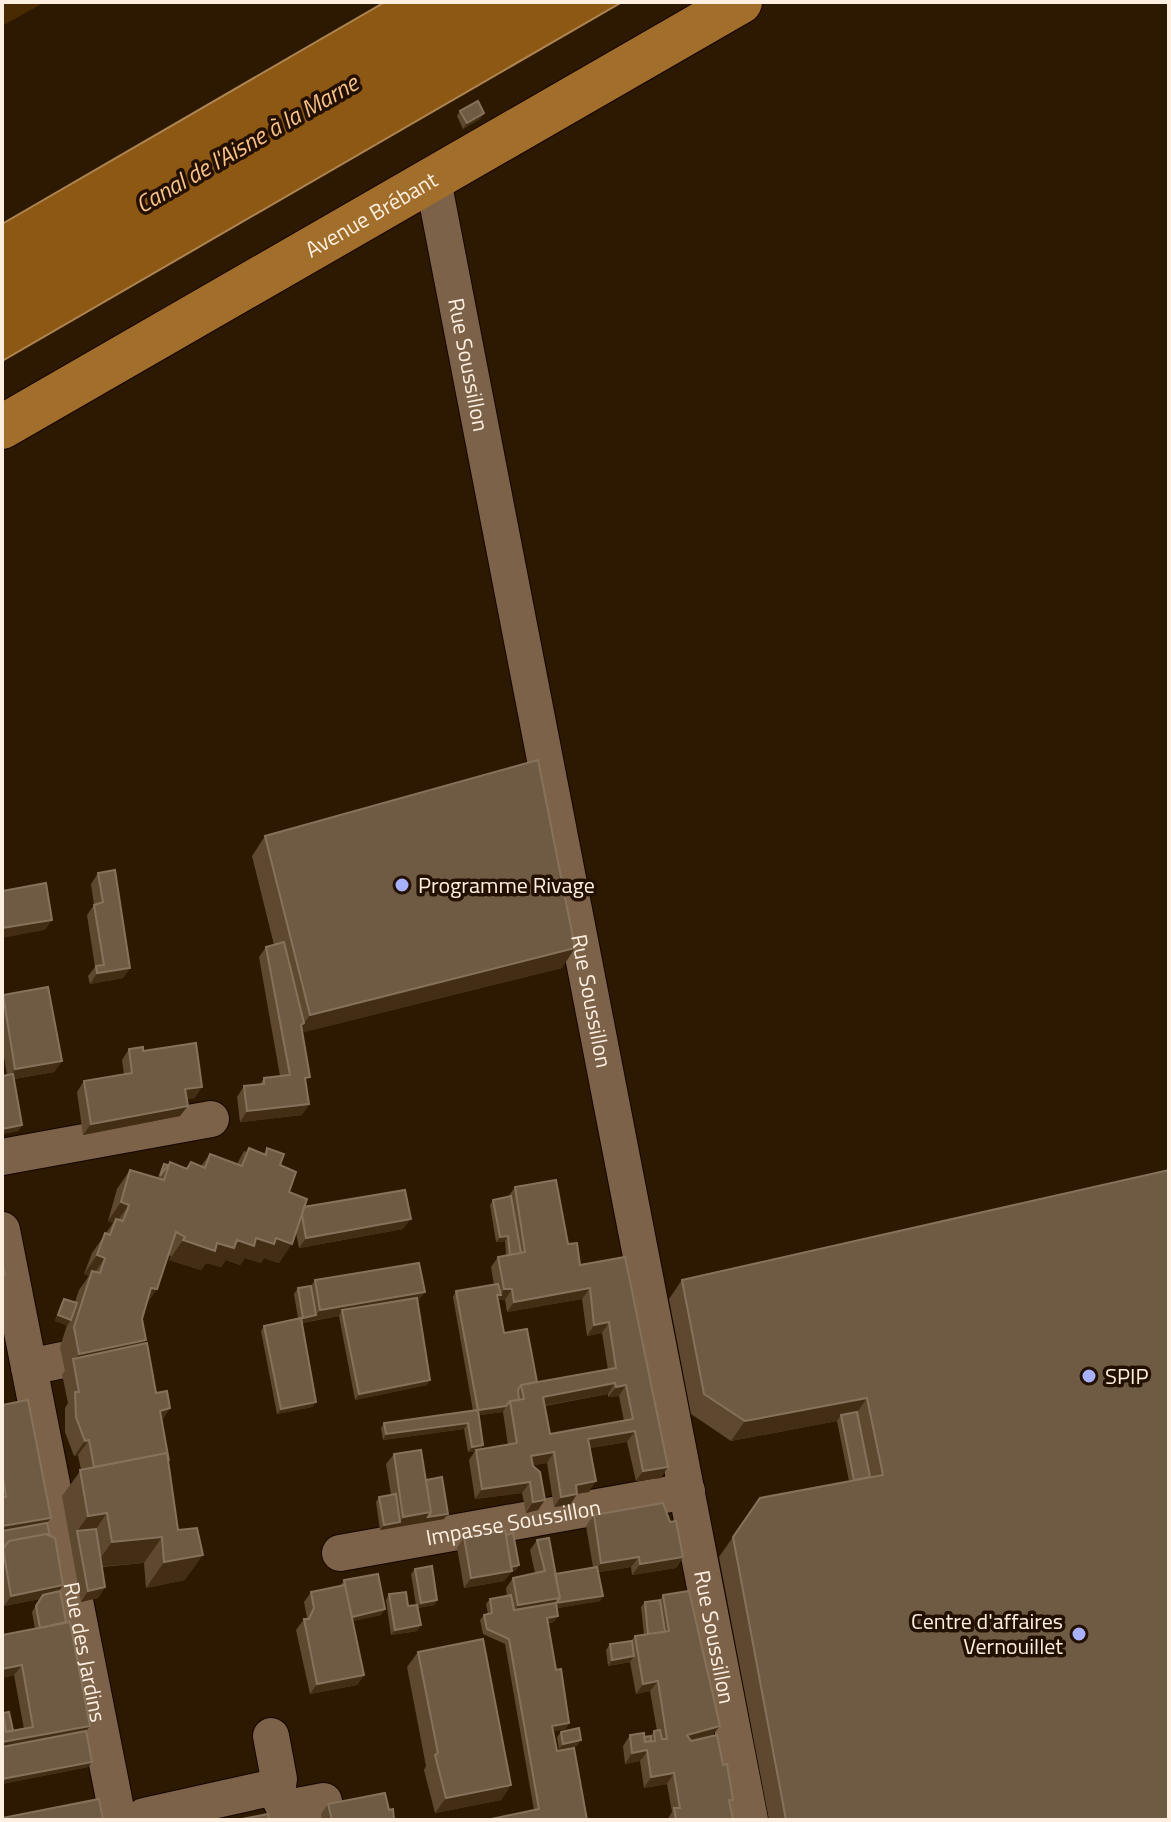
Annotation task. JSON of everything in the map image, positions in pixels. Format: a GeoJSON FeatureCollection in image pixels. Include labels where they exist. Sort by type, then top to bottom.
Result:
{"type":"FeatureCollection","features":[{"type":"Feature","properties":{"kind":"main road","name":"Avenue Brébant"},"geometry":{"type":"LineString","coordinates":[[2,427],[740,2]]}},
{"type":"Feature","properties":{"kind":"street","name":"Rue Soussillon"},"geometry":{"type":"LineString","coordinates":[[433,180],[750,1820]]}},
{"type":"Feature","properties":{"kind":"street"},"geometry":{"type":"LineString","coordinates":[[2,1157],[211,1119]]}},
{"type":"Feature","properties":{"kind":"street","name":"Rue des Jardins"},"geometry":{"type":"LineString","coordinates":[[2,1230],[46,1364],[116,1809],[124,1820]]}},
{"type":"Feature","properties":{"kind":"street","name":"Impasse Soussillon"},"geometry":{"type":"LineString","coordinates":[[340,1553],[687,1491]]}},
{"type":"Feature","properties":{"kind":"street"},"geometry":{"type":"LineString","coordinates":[[271,1736],[284,1807]]}},
{"type":"Feature","properties":{"kind":"street"},"geometry":{"type":"LineString","coordinates":[[139,1820],[144,1816],[266,1789],[284,1807]]}},
{"type":"Feature","properties":{"kind":"street"},"geometry":{"type":"LineString","coordinates":[[284,1807],[324,1801]]}},
{"type":"Feature","properties":{"kind":"shaded area"},"geometry":{"type":"Polygon","coordinates":[[[2,2],[45,2],[2,26],[2,2]]]}},
{"type":"Feature","properties":{"kind":"water","name":"Canal de l'Aisne à la Marne"},"geometry":{"type":"Polygon","coordinates":[[[385,2],[622,2],[2,361],[2,224],[385,2]]]}},
{"type":"Feature","properties":{"kind":"building"},"geometry":{"type":"Polygon","coordinates":[[[478,101],[484,113],[467,123],[460,111],[478,101]]]}},
{"type":"Feature","properties":{"kind":"building","name":"Programme Rivage"},"geometry":{"type":"Polygon","coordinates":[[[538,760],[575,948],[310,1015],[265,836],[538,760]]]}},
{"type":"Feature","properties":{"kind":"building"},"geometry":{"type":"Polygon","coordinates":[[[115,870],[130,968],[97,973],[96,966],[104,965],[94,905],[103,902],[98,873],[115,870]]]}},
{"type":"Feature","properties":{"kind":"building"},"geometry":{"type":"Polygon","coordinates":[[[46,883],[52,920],[2,928],[2,891],[46,883]]]}},
{"type":"Feature","properties":{"kind":"building"},"geometry":{"type":"Polygon","coordinates":[[[284,942],[304,1023],[301,1025],[310,1077],[305,1078],[309,1104],[247,1111],[244,1086],[264,1084],[264,1078],[290,1075],[266,947],[284,942]]]}},
{"type":"Feature","properties":{"kind":"building"},"geometry":{"type":"Polygon","coordinates":[[[48,987],[62,1061],[15,1069],[3,995],[48,987]]]}},
{"type":"Feature","properties":{"kind":"building"},"geometry":{"type":"Polygon","coordinates":[[[196,1043],[202,1087],[185,1089],[188,1106],[91,1124],[84,1081],[132,1073],[129,1049],[143,1047],[143,1051],[196,1043]]]}},
{"type":"Feature","properties":{"kind":"building"},"geometry":{"type":"Polygon","coordinates":[[[13,1074],[22,1125],[2,1129],[2,1076],[13,1074]]]}},
{"type":"Feature","properties":{"kind":"building"},"geometry":{"type":"Polygon","coordinates":[[[249,1148],[266,1155],[267,1148],[284,1154],[280,1165],[296,1172],[289,1192],[307,1199],[292,1244],[276,1238],[274,1244],[256,1238],[254,1246],[237,1240],[234,1248],[217,1243],[215,1251],[183,1240],[185,1237],[176,1232],[157,1289],[151,1288],[142,1319],[146,1340],[79,1354],[74,1327],[92,1271],[100,1273],[105,1258],[97,1255],[105,1233],[110,1235],[116,1219],[123,1221],[129,1205],[121,1202],[130,1170],[164,1180],[170,1162],[187,1169],[191,1162],[205,1168],[210,1154],[242,1166],[249,1148]]]}},
{"type":"Feature","properties":{"kind":"building"},"geometry":{"type":"Polygon","coordinates":[[[1169,1170],[1169,1820],[786,1820],[733,1537],[760,1498],[883,1475],[867,1398],[745,1421],[704,1394],[682,1280],[1169,1170]]]}},
{"type":"Feature","properties":{"kind":"building"},"geometry":{"type":"Polygon","coordinates":[[[556,1180],[568,1244],[577,1243],[580,1265],[625,1257],[668,1467],[643,1471],[635,1431],[588,1439],[596,1481],[576,1485],[577,1494],[561,1497],[554,1452],[531,1456],[533,1466],[540,1472],[545,1500],[533,1502],[530,1482],[482,1489],[476,1450],[517,1443],[510,1401],[524,1399],[521,1385],[616,1368],[609,1322],[594,1325],[590,1288],[514,1302],[512,1289],[504,1289],[498,1257],[525,1252],[515,1187],[556,1180]],[[615,1383],[543,1397],[550,1434],[633,1419],[626,1385],[616,1387],[615,1383]]]}},
{"type":"Feature","properties":{"kind":"building"},"geometry":{"type":"Polygon","coordinates":[[[405,1190],[411,1219],[306,1238],[302,1215],[304,1207],[405,1190]]]}},
{"type":"Feature","properties":{"kind":"building"},"geometry":{"type":"Polygon","coordinates":[[[511,1196],[521,1253],[510,1255],[508,1236],[500,1237],[493,1200],[511,1196]]]}},
{"type":"Feature","properties":{"kind":"building"},"geometry":{"type":"Polygon","coordinates":[[[419,1263],[425,1292],[320,1310],[315,1280],[419,1263]]]}},
{"type":"Feature","properties":{"kind":"building"},"geometry":{"type":"Polygon","coordinates":[[[498,1284],[504,1333],[527,1329],[537,1382],[521,1385],[519,1400],[510,1401],[506,1406],[478,1410],[456,1291],[498,1284]]]}},
{"type":"Feature","properties":{"kind":"building"},"geometry":{"type":"Polygon","coordinates":[[[311,1286],[316,1315],[303,1318],[298,1288],[311,1286]]]}},
{"type":"Feature","properties":{"kind":"building"},"geometry":{"type":"Polygon","coordinates":[[[417,1298],[430,1380],[359,1394],[342,1310],[417,1298]]]}},
{"type":"Feature","properties":{"kind":"building"},"geometry":{"type":"Polygon","coordinates":[[[64,1299],[77,1303],[71,1320],[58,1315],[64,1299]]]}},
{"type":"Feature","properties":{"kind":"building"},"geometry":{"type":"Polygon","coordinates":[[[301,1318],[316,1402],[281,1409],[264,1326],[301,1318]]]}},
{"type":"Feature","properties":{"kind":"building"},"geometry":{"type":"Polygon","coordinates":[[[147,1343],[156,1393],[167,1391],[170,1408],[160,1411],[169,1461],[167,1453],[94,1467],[89,1440],[85,1441],[76,1417],[75,1392],[79,1392],[73,1359],[147,1343]]]}},
{"type":"Feature","properties":{"kind":"building"},"geometry":{"type":"Polygon","coordinates":[[[28,1400],[51,1518],[2,1526],[2,1497],[6,1497],[2,1472],[2,1405],[28,1400]]]}},
{"type":"Feature","properties":{"kind":"building"},"geometry":{"type":"Polygon","coordinates":[[[478,1410],[483,1445],[472,1447],[468,1423],[386,1434],[384,1423],[478,1410]]]}},
{"type":"Feature","properties":{"kind":"building"},"geometry":{"type":"Polygon","coordinates":[[[857,1412],[870,1477],[854,1480],[841,1415],[857,1412]]]}},
{"type":"Feature","properties":{"kind":"building"},"geometry":{"type":"Polygon","coordinates":[[[421,1450],[431,1512],[403,1517],[394,1454],[421,1450]]]}},
{"type":"Feature","properties":{"kind":"building"},"geometry":{"type":"Polygon","coordinates":[[[167,1453],[178,1530],[197,1528],[203,1555],[164,1562],[162,1537],[112,1542],[107,1513],[88,1516],[80,1470],[167,1453]]]}},
{"type":"Feature","properties":{"kind":"building"},"geometry":{"type":"Polygon","coordinates":[[[442,1477],[448,1514],[428,1517],[431,1512],[426,1480],[442,1477]]]}},
{"type":"Feature","properties":{"kind":"building"},"geometry":{"type":"Polygon","coordinates":[[[396,1494],[400,1522],[384,1525],[379,1497],[396,1494]]]}},
{"type":"Feature","properties":{"kind":"building"},"geometry":{"type":"Polygon","coordinates":[[[663,1503],[670,1522],[676,1521],[683,1557],[640,1564],[639,1557],[601,1563],[594,1515],[663,1503]]]}},
{"type":"Feature","properties":{"kind":"building"},"geometry":{"type":"Polygon","coordinates":[[[47,1523],[50,1536],[46,1534],[9,1541],[2,1549],[2,1531],[47,1523]]]}},
{"type":"Feature","properties":{"kind":"building"},"geometry":{"type":"Polygon","coordinates":[[[96,1529],[105,1587],[88,1591],[77,1531],[96,1529]]]}},
{"type":"Feature","properties":{"kind":"building"},"geometry":{"type":"Polygon","coordinates":[[[505,1530],[512,1571],[471,1578],[464,1537],[505,1530]]]}},
{"type":"Feature","properties":{"kind":"building"},"geometry":{"type":"Polygon","coordinates":[[[513,1533],[519,1565],[511,1567],[506,1535],[513,1533]]]}},
{"type":"Feature","properties":{"kind":"building"},"geometry":{"type":"Polygon","coordinates":[[[46,1534],[55,1538],[63,1585],[11,1596],[3,1549],[9,1541],[46,1534]]]}},
{"type":"Feature","properties":{"kind":"building"},"geometry":{"type":"Polygon","coordinates":[[[549,1538],[560,1598],[518,1605],[513,1578],[545,1571],[537,1540],[549,1538]]]}},
{"type":"Feature","properties":{"kind":"building"},"geometry":{"type":"Polygon","coordinates":[[[432,1566],[437,1600],[421,1603],[415,1569],[432,1566]]]}},
{"type":"Feature","properties":{"kind":"building"},"geometry":{"type":"Polygon","coordinates":[[[597,1567],[603,1596],[556,1603],[560,1598],[555,1574],[597,1567]]]}},
{"type":"Feature","properties":{"kind":"building"},"geometry":{"type":"Polygon","coordinates":[[[378,1574],[385,1609],[352,1617],[344,1580],[378,1574]]]}},
{"type":"Feature","properties":{"kind":"building"},"geometry":{"type":"Polygon","coordinates":[[[345,1585],[364,1675],[317,1684],[304,1619],[309,1619],[314,1608],[311,1592],[345,1585]]]}},
{"type":"Feature","properties":{"kind":"building"},"geometry":{"type":"Polygon","coordinates":[[[60,1591],[66,1622],[40,1628],[36,1606],[43,1595],[60,1591]]]}},
{"type":"Feature","properties":{"kind":"building"},"geometry":{"type":"Polygon","coordinates":[[[689,1591],[720,1726],[687,1735],[691,1741],[717,1735],[723,1765],[727,1764],[733,1820],[676,1820],[674,1808],[680,1808],[674,1773],[651,1777],[647,1750],[632,1753],[630,1735],[644,1733],[645,1742],[655,1741],[654,1731],[660,1730],[662,1739],[667,1739],[658,1681],[643,1684],[635,1636],[669,1631],[663,1595],[689,1591]]]}},
{"type":"Feature","properties":{"kind":"building"},"geometry":{"type":"Polygon","coordinates":[[[406,1592],[408,1606],[417,1605],[421,1625],[395,1630],[389,1594],[406,1592]]]}},
{"type":"Feature","properties":{"kind":"building"},"geometry":{"type":"Polygon","coordinates":[[[511,1595],[514,1610],[556,1603],[558,1616],[547,1618],[556,1670],[561,1669],[569,1723],[552,1726],[557,1751],[574,1748],[587,1820],[491,1820],[539,1809],[509,1639],[487,1629],[484,1615],[492,1613],[490,1599],[511,1595]]]}},
{"type":"Feature","properties":{"kind":"building"},"geometry":{"type":"Polygon","coordinates":[[[660,1600],[665,1632],[648,1634],[645,1602],[660,1600]]]}},
{"type":"Feature","properties":{"kind":"building"},"geometry":{"type":"Polygon","coordinates":[[[70,1622],[90,1726],[2,1742],[2,1710],[6,1732],[33,1727],[22,1665],[2,1669],[2,1635],[70,1622]]]}},
{"type":"Feature","properties":{"kind":"building"},"geometry":{"type":"Polygon","coordinates":[[[483,1639],[511,1785],[446,1798],[435,1755],[438,1753],[418,1652],[483,1639]]]}},
{"type":"Feature","properties":{"kind":"building"},"geometry":{"type":"Polygon","coordinates":[[[632,1641],[634,1656],[612,1660],[610,1644],[632,1641]]]}},
{"type":"Feature","properties":{"kind":"building"},"geometry":{"type":"Polygon","coordinates":[[[9,1712],[13,1730],[6,1732],[3,1713],[9,1712]]]}},
{"type":"Feature","properties":{"kind":"building"},"geometry":{"type":"Polygon","coordinates":[[[579,1728],[581,1740],[563,1744],[561,1732],[579,1728]]]}},
{"type":"Feature","properties":{"kind":"building"},"geometry":{"type":"Polygon","coordinates":[[[86,1731],[92,1762],[2,1779],[2,1747],[86,1731]]]}},
{"type":"Feature","properties":{"kind":"building"},"geometry":{"type":"Polygon","coordinates":[[[385,1793],[389,1810],[393,1809],[394,1820],[332,1820],[328,1804],[385,1793]]]}},
{"type":"Feature","properties":{"kind":"building"},"geometry":{"type":"Polygon","coordinates":[[[99,1799],[103,1820],[2,1820],[2,1818],[99,1799]]]}},
{"type":"Feature","properties":{"kind":"building"},"geometry":{"type":"Polygon","coordinates":[[[268,1814],[269,1820],[237,1820],[268,1814]]]}},
{"type":"Feature","properties":{"kind":"place","name":"Programme Rivage"},"geometry":{"type":"Point","coordinates":[402,885]}},
{"type":"Feature","properties":{"kind":"place","name":"SPIP"},"geometry":{"type":"Point","coordinates":[1089,1376]}},
{"type":"Feature","properties":{"kind":"place","name":"Centre d'affaires Vernouillet"},"geometry":{"type":"Point","coordinates":[1079,1634]}}]}
